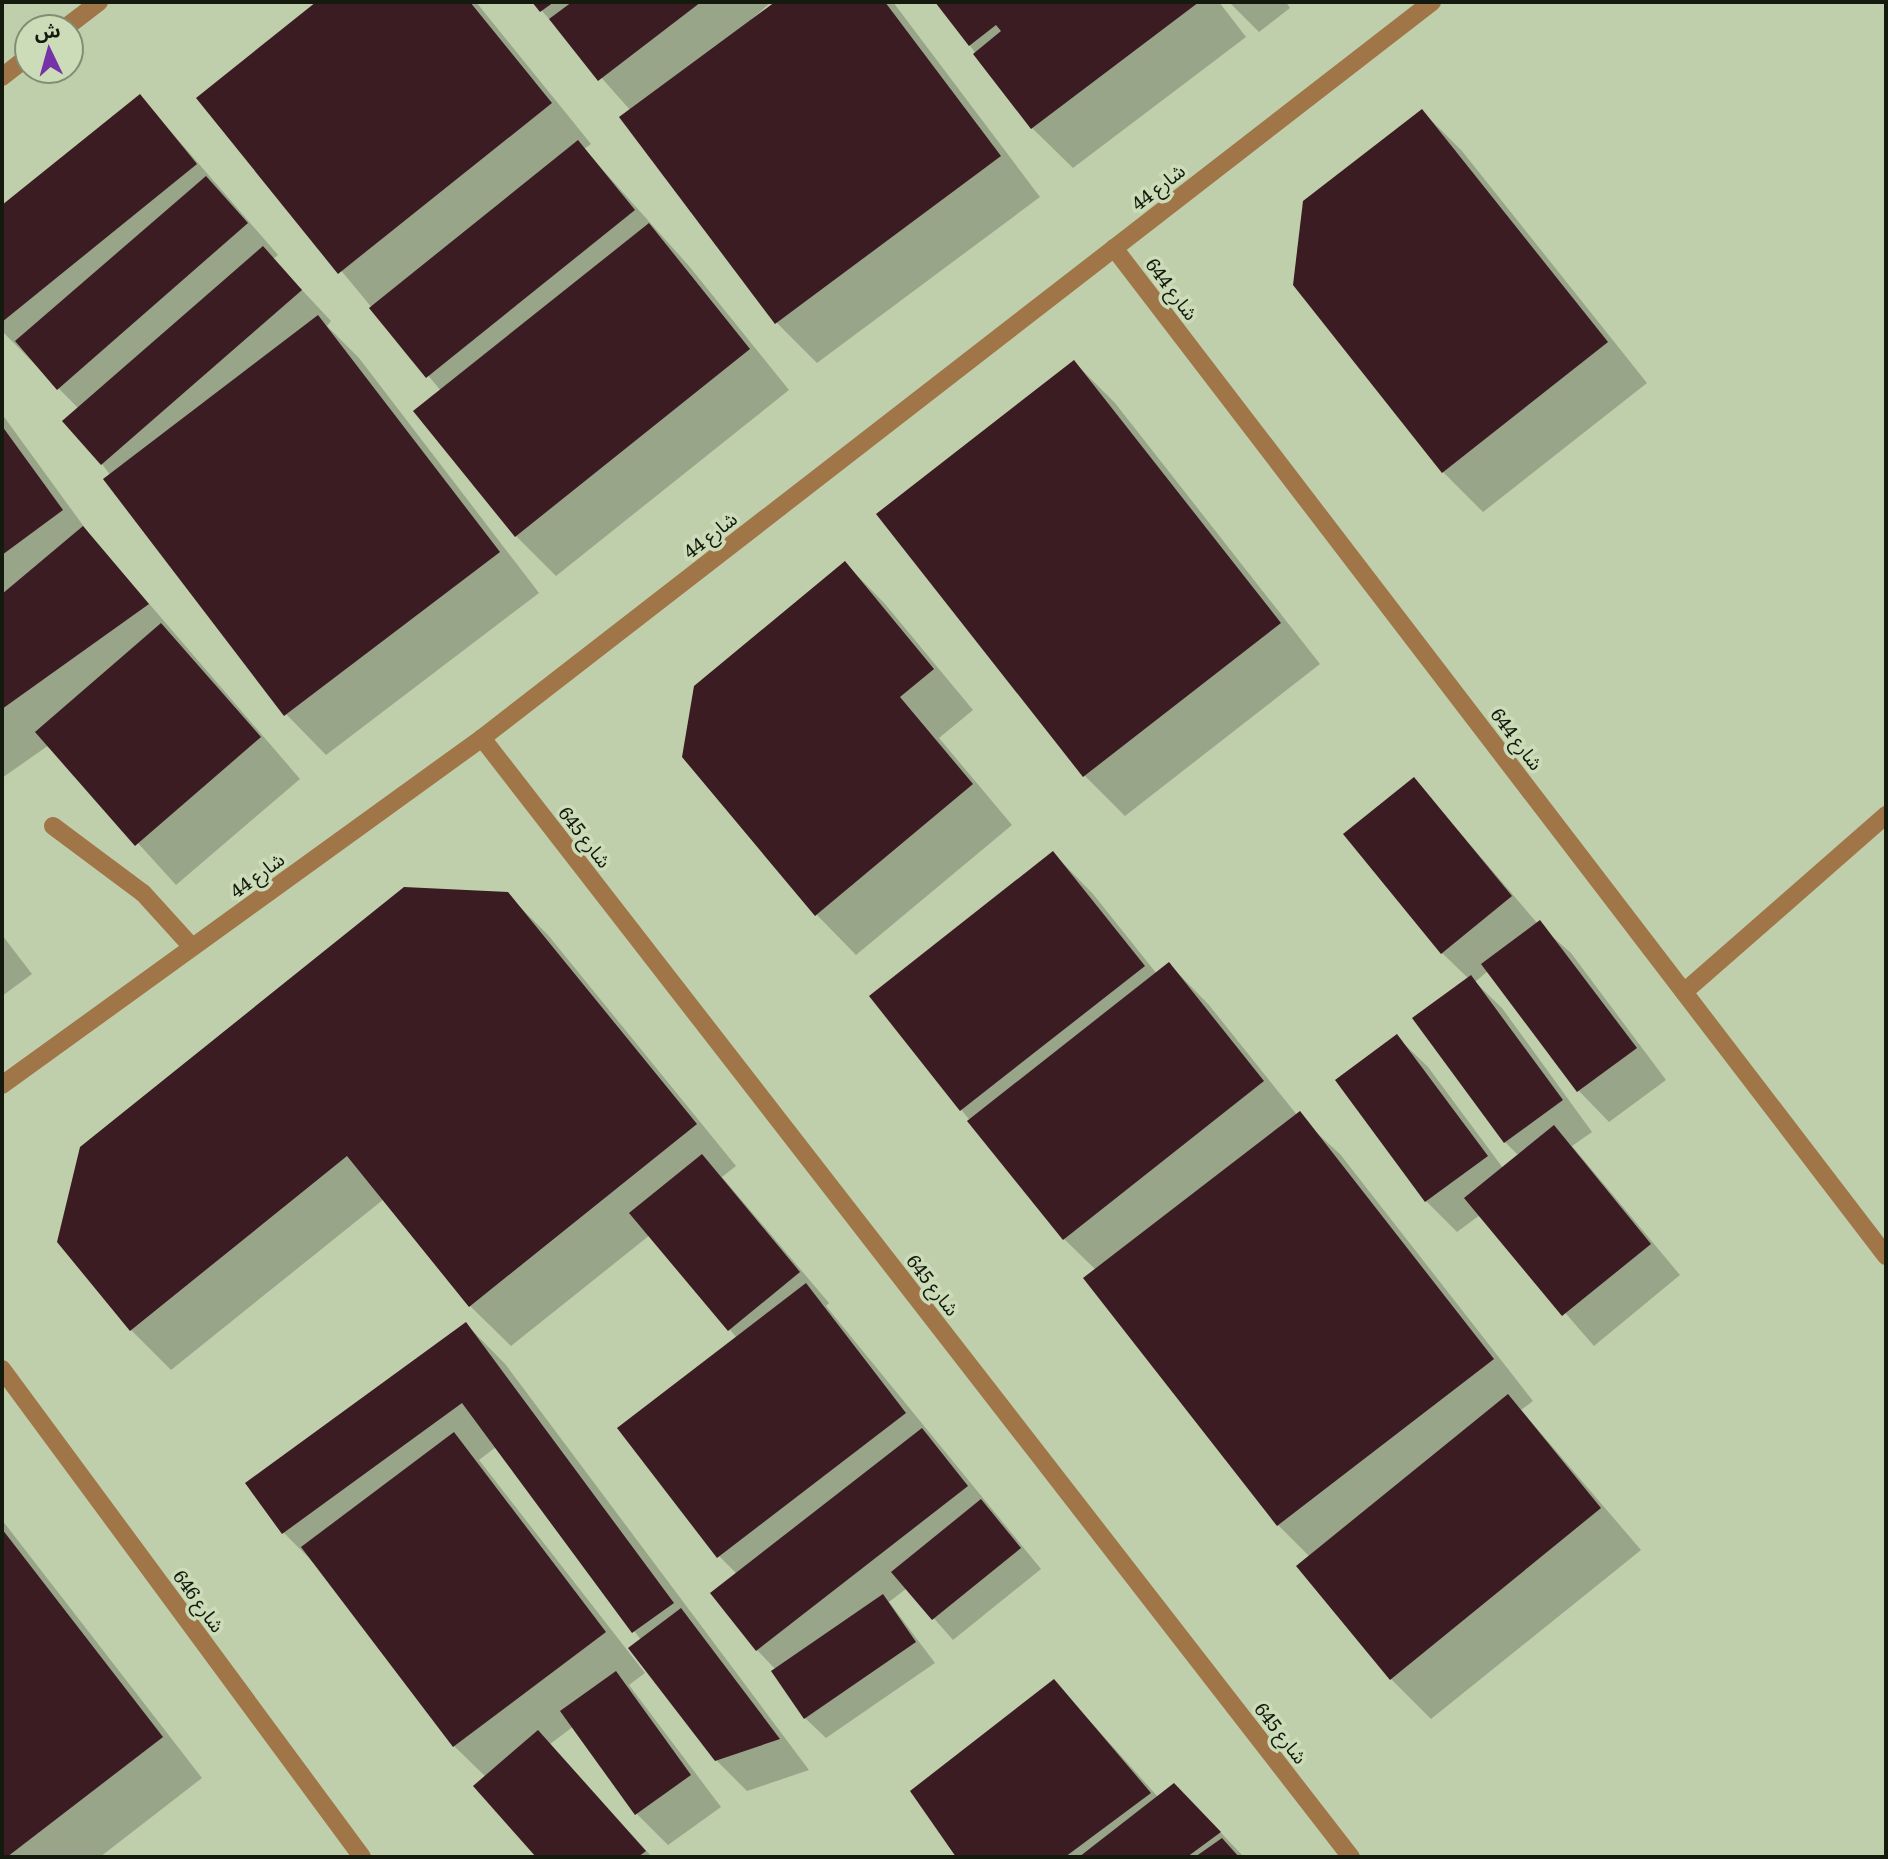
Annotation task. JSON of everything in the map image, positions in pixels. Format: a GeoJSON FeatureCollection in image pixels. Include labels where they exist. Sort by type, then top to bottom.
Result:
{"type":"FeatureCollection","features":[{"type":"Feature","properties":{"kind":"street"},"geometry":{"type":"LineString","coordinates":[[83,14],[99,2]]}},
{"type":"Feature","properties":{"kind":"street","name":"شارع 44"},"geometry":{"type":"LineString","coordinates":[[2,1085],[482,738],[1432,2]]}},
{"type":"Feature","properties":{"kind":"street","name":"شارع 644"},"geometry":{"type":"LineString","coordinates":[[1114,248],[1886,1256]]}},
{"type":"Feature","properties":{"kind":"street","name":"شارع 645"},"geometry":{"type":"LineString","coordinates":[[482,738],[1351,1857]]}},
{"type":"Feature","properties":{"kind":"street"},"geometry":{"type":"LineString","coordinates":[[1684,992],[1886,815]]}},
{"type":"Feature","properties":{"kind":"street"},"geometry":{"type":"LineString","coordinates":[[53,826],[143,893],[192,947]]}},
{"type":"Feature","properties":{"kind":"street","name":"شارع 646"},"geometry":{"type":"LineString","coordinates":[[2,1369],[362,1857]]}},
{"type":"Feature","properties":{"kind":"building"},"geometry":{"type":"Polygon","coordinates":[[[316,2],[470,2],[552,103],[338,274],[196,98],[316,2]]]}},
{"type":"Feature","properties":{"kind":"building"},"geometry":{"type":"Polygon","coordinates":[[[532,2],[554,2],[540,12],[532,2]]]}},
{"type":"Feature","properties":{"kind":"building"},"geometry":{"type":"Polygon","coordinates":[[[572,2],[701,2],[598,81],[549,19],[572,2]]]}},
{"type":"Feature","properties":{"kind":"building"},"geometry":{"type":"Polygon","coordinates":[[[775,2],[885,2],[1001,156],[775,324],[619,117],[775,2]]]}},
{"type":"Feature","properties":{"kind":"building"},"geometry":{"type":"Polygon","coordinates":[[[935,2],[1199,2],[1031,129],[973,54],[1001,31],[996,25],[969,46],[935,2]]]}},
{"type":"Feature","properties":{"kind":"building"},"geometry":{"type":"Polygon","coordinates":[[[140,94],[197,164],[2,322],[2,205],[140,94]]]}},
{"type":"Feature","properties":{"kind":"building"},"geometry":{"type":"Polygon","coordinates":[[[1422,109],[1608,342],[1442,473],[1293,285],[1303,201],[1422,109]]]}},
{"type":"Feature","properties":{"kind":"building"},"geometry":{"type":"Polygon","coordinates":[[[578,140],[635,210],[426,378],[369,308],[578,140]]]}},
{"type":"Feature","properties":{"kind":"building"},"geometry":{"type":"Polygon","coordinates":[[[206,176],[248,223],[57,390],[15,341],[206,176]]]}},
{"type":"Feature","properties":{"kind":"building"},"geometry":{"type":"Polygon","coordinates":[[[649,223],[750,349],[515,537],[413,411],[649,223]]]}},
{"type":"Feature","properties":{"kind":"building"},"geometry":{"type":"Polygon","coordinates":[[[263,246],[302,290],[101,465],[62,421],[263,246]]]}},
{"type":"Feature","properties":{"kind":"building"},"geometry":{"type":"Polygon","coordinates":[[[318,315],[500,552],[284,716],[103,479],[318,315]]]}},
{"type":"Feature","properties":{"kind":"building"},"geometry":{"type":"Polygon","coordinates":[[[1074,360],[1281,623],[1083,777],[876,514],[1074,360]]]}},
{"type":"Feature","properties":{"kind":"building"},"geometry":{"type":"Polygon","coordinates":[[[2,426],[63,510],[2,555],[2,426]]]}},
{"type":"Feature","properties":{"kind":"building"},"geometry":{"type":"Polygon","coordinates":[[[83,526],[149,604],[2,709],[2,594],[83,526]]]}},
{"type":"Feature","properties":{"kind":"building"},"geometry":{"type":"Polygon","coordinates":[[[845,561],[934,669],[900,697],[973,784],[815,916],[682,757],[694,686],[845,561]]]}},
{"type":"Feature","properties":{"kind":"building"},"geometry":{"type":"Polygon","coordinates":[[[161,623],[261,737],[135,846],[35,732],[161,623]]]}},
{"type":"Feature","properties":{"kind":"building"},"geometry":{"type":"Polygon","coordinates":[[[1414,777],[1512,896],[1441,954],[1343,834],[1414,777]]]}},
{"type":"Feature","properties":{"kind":"building"},"geometry":{"type":"Polygon","coordinates":[[[1053,851],[1145,966],[960,1111],[869,996],[1053,851]]]}},
{"type":"Feature","properties":{"kind":"building"},"geometry":{"type":"Polygon","coordinates":[[[404,887],[508,892],[697,1124],[469,1307],[347,1156],[130,1331],[57,1242],[80,1147],[404,887]]]}},
{"type":"Feature","properties":{"kind":"building"},"geometry":{"type":"Polygon","coordinates":[[[1540,920],[1637,1048],[1577,1092],[1481,964],[1540,920]]]}},
{"type":"Feature","properties":{"kind":"building"},"geometry":{"type":"Polygon","coordinates":[[[1169,962],[1264,1081],[1063,1240],[967,1121],[1169,962]]]}},
{"type":"Feature","properties":{"kind":"building"},"geometry":{"type":"Polygon","coordinates":[[[1471,975],[1563,1100],[1504,1143],[1412,1018],[1471,975]]]}},
{"type":"Feature","properties":{"kind":"building"},"geometry":{"type":"Polygon","coordinates":[[[1397,1034],[1488,1156],[1425,1202],[1335,1080],[1397,1034]]]}},
{"type":"Feature","properties":{"kind":"building"},"geometry":{"type":"Polygon","coordinates":[[[1300,1111],[1494,1359],[1277,1526],[1083,1278],[1300,1111]]]}},
{"type":"Feature","properties":{"kind":"building"},"geometry":{"type":"Polygon","coordinates":[[[1554,1125],[1651,1244],[1562,1316],[1464,1198],[1554,1125]]]}},
{"type":"Feature","properties":{"kind":"building"},"geometry":{"type":"Polygon","coordinates":[[[702,1154],[800,1272],[728,1331],[629,1213],[702,1154]]]}},
{"type":"Feature","properties":{"kind":"building"},"geometry":{"type":"Polygon","coordinates":[[[806,1283],[906,1413],[717,1558],[617,1428],[806,1283]]]}},
{"type":"Feature","properties":{"kind":"building"},"geometry":{"type":"Polygon","coordinates":[[[466,1322],[674,1603],[632,1633],[462,1403],[282,1534],[245,1483],[466,1322]]]}},
{"type":"Feature","properties":{"kind":"building"},"geometry":{"type":"Polygon","coordinates":[[[1508,1394],[1601,1508],[1390,1680],[1296,1566],[1508,1394]]]}},
{"type":"Feature","properties":{"kind":"building"},"geometry":{"type":"Polygon","coordinates":[[[922,1428],[968,1486],[756,1651],[710,1593],[922,1428]]]}},
{"type":"Feature","properties":{"kind":"building"},"geometry":{"type":"Polygon","coordinates":[[[454,1432],[606,1632],[453,1747],[301,1547],[454,1432]]]}},
{"type":"Feature","properties":{"kind":"building"},"geometry":{"type":"Polygon","coordinates":[[[981,1499],[1021,1548],[932,1620],[891,1572],[981,1499]]]}},
{"type":"Feature","properties":{"kind":"building"},"geometry":{"type":"Polygon","coordinates":[[[2,1529],[163,1737],[7,1857],[2,1857],[2,1529]]]}},
{"type":"Feature","properties":{"kind":"building"},"geometry":{"type":"Polygon","coordinates":[[[883,1594],[916,1642],[804,1719],[771,1671],[883,1594]]]}},
{"type":"Feature","properties":{"kind":"building"},"geometry":{"type":"Polygon","coordinates":[[[681,1608],[780,1739],[715,1761],[628,1648],[681,1608]]]}},
{"type":"Feature","properties":{"kind":"building"},"geometry":{"type":"Polygon","coordinates":[[[616,1671],[691,1775],[635,1815],[560,1711],[616,1671]]]}},
{"type":"Feature","properties":{"kind":"building"},"geometry":{"type":"Polygon","coordinates":[[[1054,1679],[1151,1793],[1065,1857],[956,1857],[910,1791],[1054,1679]]]}},
{"type":"Feature","properties":{"kind":"building"},"geometry":{"type":"Polygon","coordinates":[[[538,1730],[646,1851],[638,1857],[536,1857],[473,1786],[538,1730]]]}},
{"type":"Feature","properties":{"kind":"building"},"geometry":{"type":"Polygon","coordinates":[[[1174,1783],[1221,1832],[1187,1857],[1079,1857],[1174,1783]]]}},
{"type":"Feature","properties":{"kind":"building"},"geometry":{"type":"Polygon","coordinates":[[[1222,1838],[1239,1857],[1195,1857],[1222,1838]]]}}]}
